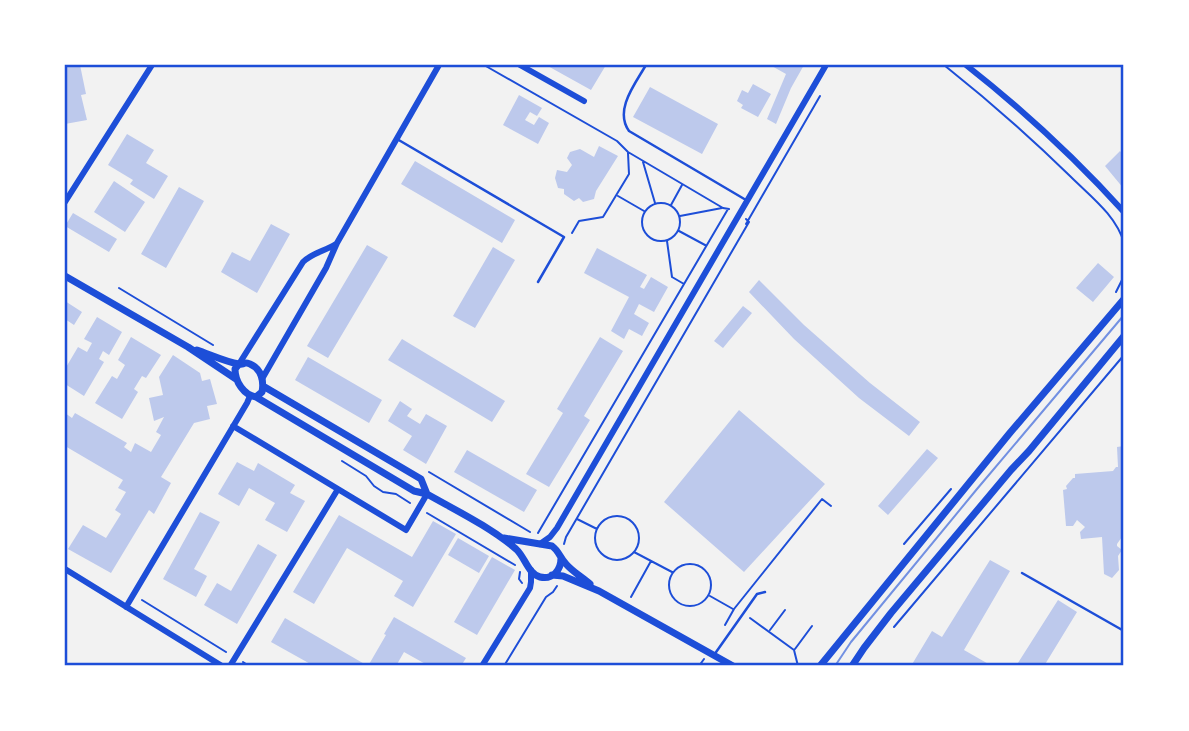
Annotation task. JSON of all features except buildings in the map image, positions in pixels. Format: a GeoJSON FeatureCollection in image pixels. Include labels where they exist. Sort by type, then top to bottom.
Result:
{"type":"FeatureCollection","features":[{"type":"Feature","properties":{"kind":"street"},"geometry":{"type":"LineString","coordinates":[[65,202],[152,65]]}},
{"type":"Feature","properties":{"kind":"street"},"geometry":{"type":"LineString","coordinates":[[126,607],[233,426],[253,396],[262,392],[263,382],[337,243],[439,65]]}},
{"type":"Feature","properties":{"kind":"street"},"geometry":{"type":"LineString","coordinates":[[520,65],[584,101]]}},
{"type":"Feature","properties":{"kind":"street"},"geometry":{"type":"LineString","coordinates":[[482,666],[530,587],[530,552],[557,528],[826,65]]}},
{"type":"Feature","properties":{"kind":"street"},"geometry":{"type":"LineString","coordinates":[[966,65],[1041,129],[1124,212]]}},
{"type":"Feature","properties":{"kind":"street"},"geometry":{"type":"LineString","coordinates":[[1111,198],[1124,206]]}},
{"type":"Feature","properties":{"kind":"street"},"geometry":{"type":"LineString","coordinates":[[236,380],[234,371],[303,262],[313,254],[337,243]]}},
{"type":"Feature","properties":{"kind":"street"},"geometry":{"type":"LineString","coordinates":[[322,252],[326,268]]}},
{"type":"Feature","properties":{"kind":"street"},"geometry":{"type":"LineString","coordinates":[[65,276],[188,347],[236,380],[253,396],[414,491],[427,494],[500,537],[517,550],[539,576],[545,578],[552,575],[560,567],[561,558]]}},
{"type":"Feature","properties":{"kind":"street"},"geometry":{"type":"LineString","coordinates":[[820,666],[1009,434],[1124,299]]}},
{"type":"Feature","properties":{"kind":"street"},"geometry":{"type":"LineString","coordinates":[[852,666],[891,614],[1124,336]]}},
{"type":"Feature","properties":{"kind":"street"},"geometry":{"type":"LineString","coordinates":[[188,347],[239,364],[254,366],[263,382],[421,479],[427,494]]}},
{"type":"Feature","properties":{"kind":"street"},"geometry":{"type":"LineString","coordinates":[[233,426],[405,530],[427,494]]}},
{"type":"Feature","properties":{"kind":"street"},"geometry":{"type":"LineString","coordinates":[[230,666],[338,489]]}},
{"type":"Feature","properties":{"kind":"street"},"geometry":{"type":"LineString","coordinates":[[500,537],[552,545],[569,567],[599,591],[733,666]]}},
{"type":"Feature","properties":{"kind":"street"},"geometry":{"type":"LineString","coordinates":[[65,569],[222,666]]}},
{"type":"Feature","properties":{"kind":"street"},"geometry":{"type":"LineString","coordinates":[[552,575],[563,576],[599,591]]}},
{"type":"Feature","properties":{"kind":"lane"},"geometry":{"type":"LineString","coordinates":[[646,65],[624,109],[623,121],[629,131],[746,200]]}},
{"type":"Feature","properties":{"kind":"lane"},"geometry":{"type":"LineString","coordinates":[[397,139],[564,237],[537,282]]}},
{"type":"Feature","properties":{"kind":"lane"},"geometry":{"type":"LineString","coordinates":[[1022,573],[1124,631]]}},
{"type":"Feature","properties":{"kind":"lane"},"geometry":{"type":"LineString","coordinates":[[714,656],[757,594],[765,592]]}},
{"type":"Feature","properties":{"kind":"path"},"geometry":{"type":"LineString","coordinates":[[484,65],[617,141],[628,152],[723,208]]}},
{"type":"Feature","properties":{"kind":"path"},"geometry":{"type":"LineString","coordinates":[[943,65],[1019,127],[1090,195],[1117,224],[1124,243]]}},
{"type":"Feature","properties":{"kind":"path"},"geometry":{"type":"LineString","coordinates":[[564,546],[576,519],[824,89]]}},
{"type":"Feature","properties":{"kind":"path"},"geometry":{"type":"LineString","coordinates":[[564,237],[569,237],[579,221],[603,217],[629,174],[628,152]]}},
{"type":"Feature","properties":{"kind":"path"},"geometry":{"type":"LineString","coordinates":[[643,161],[656,204]]}},
{"type":"Feature","properties":{"kind":"path"},"geometry":{"type":"LineString","coordinates":[[671,206],[682,184]]}},
{"type":"Feature","properties":{"kind":"path"},"geometry":{"type":"LineString","coordinates":[[616,195],[645,211]]}},
{"type":"Feature","properties":{"kind":"path"},"geometry":{"type":"LineString","coordinates":[[656,204],[671,206],[679,216],[680,226],[673,237],[667,240],[656,241],[645,234],[641,222],[645,211],[656,204]]}},
{"type":"Feature","properties":{"kind":"path"},"geometry":{"type":"LineString","coordinates":[[423,468],[533,534],[539,533],[729,209],[679,216]]}},
{"type":"Feature","properties":{"kind":"path"},"geometry":{"type":"LineString","coordinates":[[738,215],[747,222]]}},
{"type":"Feature","properties":{"kind":"path"},"geometry":{"type":"LineString","coordinates":[[678,230],[706,246]]}},
{"type":"Feature","properties":{"kind":"path"},"geometry":{"type":"LineString","coordinates":[[667,240],[672,276],[684,284]]}},
{"type":"Feature","properties":{"kind":"path"},"geometry":{"type":"LineString","coordinates":[[119,288],[216,346]]}},
{"type":"Feature","properties":{"kind":"path"},"geometry":{"type":"LineString","coordinates":[[895,626],[1124,355]]}},
{"type":"Feature","properties":{"kind":"path"},"geometry":{"type":"LineString","coordinates":[[341,460],[366,476],[383,492],[396,494],[519,567],[519,579],[522,583]]}},
{"type":"Feature","properties":{"kind":"path"},"geometry":{"type":"LineString","coordinates":[[722,630],[734,609],[822,499],[831,506]]}},
{"type":"Feature","properties":{"kind":"path"},"geometry":{"type":"LineString","coordinates":[[611,516],[625,517],[636,526],[640,540],[634,552],[621,560],[613,560],[600,552],[595,539],[597,529],[605,519],[611,516]]}},
{"type":"Feature","properties":{"kind":"path"},"geometry":{"type":"LineString","coordinates":[[576,519],[597,529]]}},
{"type":"Feature","properties":{"kind":"path"},"geometry":{"type":"LineString","coordinates":[[634,552],[673,573]]}},
{"type":"Feature","properties":{"kind":"path"},"geometry":{"type":"LineString","coordinates":[[626,607],[651,561]]}},
{"type":"Feature","properties":{"kind":"path"},"geometry":{"type":"LineString","coordinates":[[692,564],[705,569],[712,582],[709,596],[699,605],[685,606],[679,603],[670,593],[673,573],[684,565],[692,564]]}},
{"type":"Feature","properties":{"kind":"path"},"geometry":{"type":"LineString","coordinates":[[504,666],[546,597],[555,590]]}},
{"type":"Feature","properties":{"kind":"path"},"geometry":{"type":"LineString","coordinates":[[133,595],[249,666]]}},
{"type":"Feature","properties":{"kind":"path"},"geometry":{"type":"LineString","coordinates":[[709,596],[734,609]]}},
{"type":"Feature","properties":{"kind":"path"},"geometry":{"type":"LineString","coordinates":[[769,631],[785,610]]}},
{"type":"Feature","properties":{"kind":"path"},"geometry":{"type":"LineString","coordinates":[[744,614],[794,650],[797,666]]}},
{"type":"Feature","properties":{"kind":"path"},"geometry":{"type":"LineString","coordinates":[[794,650],[812,626]]}},
{"type":"Feature","properties":{"kind":"tram line"},"geometry":{"type":"LineString","coordinates":[[835,666],[851,642],[1124,315]]}}]}
